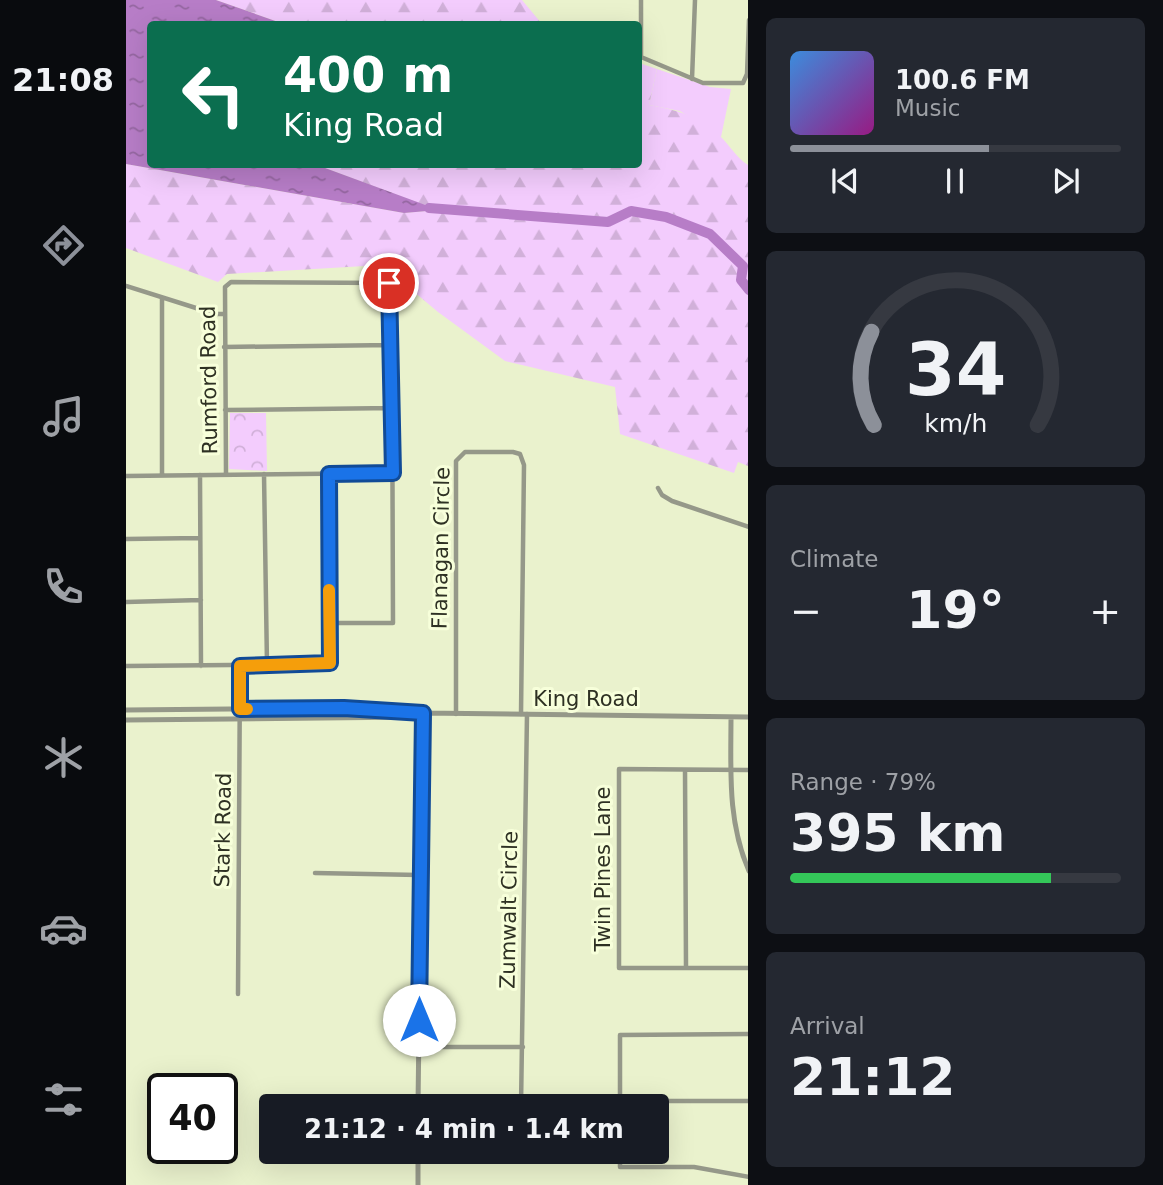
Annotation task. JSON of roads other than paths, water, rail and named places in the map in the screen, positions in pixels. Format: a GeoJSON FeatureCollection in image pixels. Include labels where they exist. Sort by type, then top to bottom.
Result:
{"type":"FeatureCollection","features":[{"type":"Feature","properties":{"kind":"street"},"geometry":{"type":"LineString","coordinates":[[641,0],[641,21]]}},
{"type":"Feature","properties":{"kind":"street"},"geometry":{"type":"LineString","coordinates":[[692,79],[695,0]]}},
{"type":"Feature","properties":{"kind":"street"},"geometry":{"type":"LineString","coordinates":[[642,57],[703,83],[743,83],[747,74],[748,20]]}},
{"type":"Feature","properties":{"kind":"street","name":"Rumford Road"},"geometry":{"type":"LineString","coordinates":[[226,475],[226,285],[258,282],[389,283],[392,345]]}},
{"type":"Feature","properties":{"kind":"street"},"geometry":{"type":"LineString","coordinates":[[126,286],[224,314]]}},
{"type":"Feature","properties":{"kind":"street"},"geometry":{"type":"LineString","coordinates":[[162,298],[162,475]]}},
{"type":"Feature","properties":{"kind":"street"},"geometry":{"type":"LineString","coordinates":[[224,346],[392,345],[393,623],[330,623]]}},
{"type":"Feature","properties":{"kind":"street"},"geometry":{"type":"LineString","coordinates":[[225,410],[393,408]]}},
{"type":"Feature","properties":{"kind":"street","name":"Flanagan Circle"},"geometry":{"type":"LineString","coordinates":[[456,714],[456,461],[465,452],[513,452],[520,454],[524,465],[524,714]]}},
{"type":"Feature","properties":{"kind":"street"},"geometry":{"type":"LineString","coordinates":[[126,476],[393,473]]}},
{"type":"Feature","properties":{"kind":"street"},"geometry":{"type":"LineString","coordinates":[[264,474],[267,665]]}},
{"type":"Feature","properties":{"kind":"street"},"geometry":{"type":"LineString","coordinates":[[126,666],[330,663],[329,474]]}},
{"type":"Feature","properties":{"kind":"street"},"geometry":{"type":"LineString","coordinates":[[200,475],[201,666]]}},
{"type":"Feature","properties":{"kind":"street"},"geometry":{"type":"LineString","coordinates":[[658,488],[662,495],[672,501],[748,527]]}},
{"type":"Feature","properties":{"kind":"street"},"geometry":{"type":"LineString","coordinates":[[126,539],[200,538]]}},
{"type":"Feature","properties":{"kind":"street"},"geometry":{"type":"LineString","coordinates":[[126,602],[201,600]]}},
{"type":"Feature","properties":{"kind":"street","name":"Stark Road"},"geometry":{"type":"LineString","coordinates":[[238,994],[240,666]]}},
{"type":"Feature","properties":{"kind":"street"},"geometry":{"type":"LineString","coordinates":[[304,708],[304,718]]}},
{"type":"Feature","properties":{"kind":"street","name":"King Road"},"geometry":{"type":"LineString","coordinates":[[126,710],[304,708],[413,710],[456,714],[748,717]]}},
{"type":"Feature","properties":{"kind":"street"},"geometry":{"type":"LineString","coordinates":[[150,720],[151,710]]}},
{"type":"Feature","properties":{"kind":"street"},"geometry":{"type":"LineString","coordinates":[[418,1094],[423,713]]}},
{"type":"Feature","properties":{"kind":"street","name":"King Road"},"geometry":{"type":"LineString","coordinates":[[126,720],[413,717],[423,713]]}},
{"type":"Feature","properties":{"kind":"street","name":"Zumwalt Circle"},"geometry":{"type":"LineString","coordinates":[[521,1094],[524,714]]}},
{"type":"Feature","properties":{"kind":"street"},"geometry":{"type":"LineString","coordinates":[[731,717],[732,811],[739,849],[748,871]]}},
{"type":"Feature","properties":{"kind":"street","name":"Twin Pines Lane"},"geometry":{"type":"LineString","coordinates":[[685,770],[619,769],[620,968],[686,968]]}},
{"type":"Feature","properties":{"kind":"street"},"geometry":{"type":"LineString","coordinates":[[748,770],[685,770],[686,968],[748,968]]}},
{"type":"Feature","properties":{"kind":"street"},"geometry":{"type":"LineString","coordinates":[[316,873],[419,875]]}},
{"type":"Feature","properties":{"kind":"street"},"geometry":{"type":"LineString","coordinates":[[620,1094],[620,1035],[748,1034]]}},
{"type":"Feature","properties":{"kind":"street"},"geometry":{"type":"LineString","coordinates":[[419,1047],[523,1047]]}},
{"type":"Feature","properties":{"kind":"street"},"geometry":{"type":"LineString","coordinates":[[669,1102],[748,1101]]}},
{"type":"Feature","properties":{"kind":"street"},"geometry":{"type":"LineString","coordinates":[[418,1164],[418,1185]]}},
{"type":"Feature","properties":{"kind":"street"},"geometry":{"type":"LineString","coordinates":[[620,1164],[620,1167],[694,1167],[748,1179]]}},
{"type":"Feature","properties":{"kind":"water"},"geometry":{"type":"Polygon","coordinates":[[[126,0],[216,0],[276,21],[147,21],[147,168],[126,164],[126,0]]]}},
{"type":"Feature","properties":{"kind":"water"},"geometry":{"type":"Polygon","coordinates":[[[149,168],[325,168],[439,210],[404,213],[149,168]]]}},
{"type":"Feature","properties":{"kind":"waterway"},"geometry":{"type":"LineString","coordinates":[[429,208],[608,222],[631,211],[666,217],[710,234],[743,266],[741,280],[748,289]]}}]}
